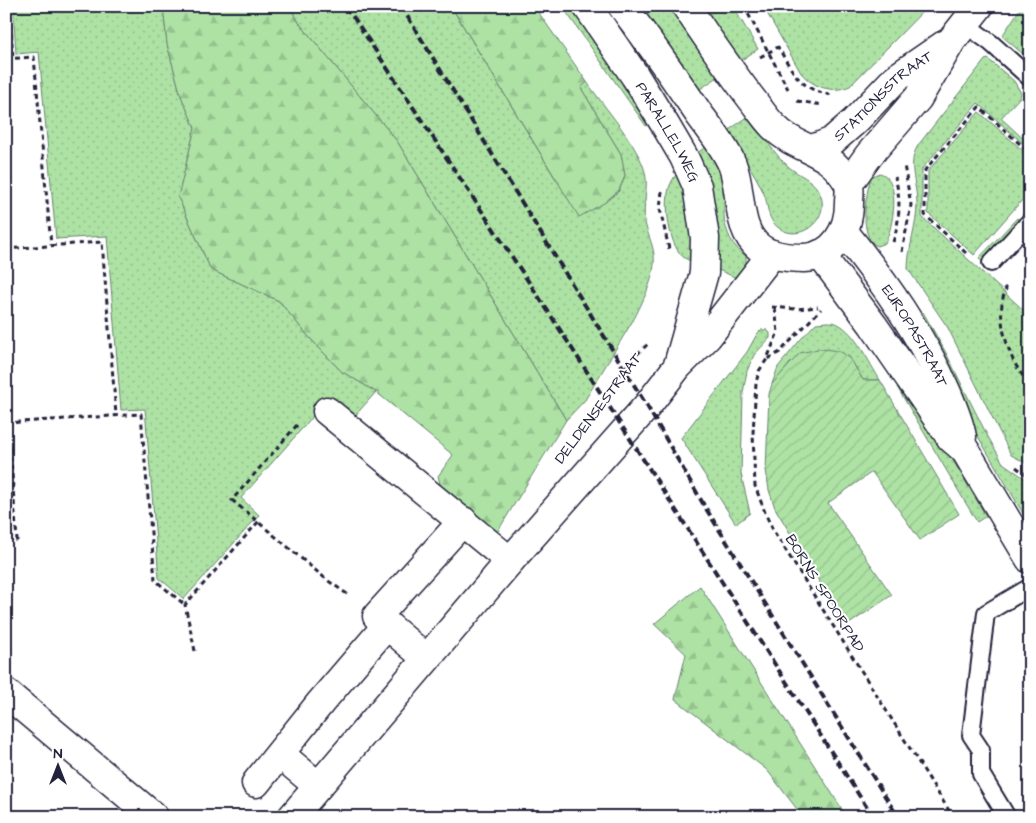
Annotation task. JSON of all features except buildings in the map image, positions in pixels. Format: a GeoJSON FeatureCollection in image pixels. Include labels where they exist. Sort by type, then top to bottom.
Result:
{"type":"FeatureCollection","features":[{"type":"Feature","properties":{"kind":"street","name":"PARALLELWEG"},"geometry":{"type":"LineString","coordinates":[[587,6],[635,76],[684,157],[697,186],[705,238],[704,273]]}},
{"type":"Feature","properties":{"kind":"street"},"geometry":{"type":"LineString","coordinates":[[622,6],[662,58],[732,164],[738,185],[744,222],[750,236],[760,248],[772,254],[794,258],[809,258],[832,248],[844,232],[849,214],[849,183],[837,167],[827,158],[812,149],[793,142],[773,126],[733,75],[686,6]]}},
{"type":"Feature","properties":{"kind":"street","name":"STATIONSSTRAAT"},"geometry":{"type":"LineString","coordinates":[[812,149],[831,142],[855,122],[896,78],[965,23]]}},
{"type":"Feature","properties":{"kind":"street","name":"STATIONSSTRAAT"},"geometry":{"type":"LineString","coordinates":[[849,183],[869,155],[918,98],[965,23]]}},
{"type":"Feature","properties":{"kind":"street","name":"EUROPASTRAAT"},"geometry":{"type":"LineString","coordinates":[[844,232],[900,307],[932,360],[956,414],[965,450],[1030,559]]}},
{"type":"Feature","properties":{"kind":"street","name":"DELDENSESTRAAT"},"geometry":{"type":"LineString","coordinates":[[292,817],[426,658],[647,406],[678,366],[708,336],[772,254]]}},
{"type":"Feature","properties":{"kind":"street","name":"EUROPASTRAAT"},"geometry":{"type":"LineString","coordinates":[[820,254],[873,325],[951,438],[965,450]]}},
{"type":"Feature","properties":{"kind":"street","name":"DELDENSESTRAAT"},"geometry":{"type":"LineString","coordinates":[[678,366],[704,273]]}},
{"type":"Feature","properties":{"kind":"street"},"geometry":{"type":"LineString","coordinates":[[327,411],[510,561]]}},
{"type":"Feature","properties":{"kind":"street"},"geometry":{"type":"LineString","coordinates":[[256,783],[382,620],[463,521]]}},
{"type":"Feature","properties":{"kind":"street"},"geometry":{"type":"LineString","coordinates":[[382,620],[426,658]]}},
{"type":"Feature","properties":{"kind":"street"},"geometry":{"type":"LineString","coordinates":[[6,693],[154,817]]}},
{"type":"Feature","properties":{"kind":"street"},"geometry":{"type":"LineString","coordinates":[[280,754],[318,786]]}},
{"type":"Feature","properties":{"kind":"lane"},"geometry":{"type":"LineString","coordinates":[[965,23],[991,43],[1030,78]]}},
{"type":"Feature","properties":{"kind":"lane"},"geometry":{"type":"LineString","coordinates":[[991,263],[1030,221]]}},
{"type":"Feature","properties":{"kind":"lane"},"geometry":{"type":"LineString","coordinates":[[1007,817],[981,774],[981,750],[971,735],[986,613],[1030,587]]}},
{"type":"Feature","properties":{"kind":"path"},"geometry":{"type":"LineString","coordinates":[[9,6],[13,59]]}},
{"type":"Feature","properties":{"kind":"path"},"geometry":{"type":"LineString","coordinates":[[744,6],[790,92]]}},
{"type":"Feature","properties":{"kind":"path"},"geometry":{"type":"LineString","coordinates":[[769,51],[778,47],[795,75],[806,86],[814,90],[836,95]]}},
{"type":"Feature","properties":{"kind":"path"},"geometry":{"type":"LineString","coordinates":[[6,59],[34,57],[51,245]]}},
{"type":"Feature","properties":{"kind":"path"},"geometry":{"type":"LineString","coordinates":[[794,100],[814,102],[845,114],[855,122]]}},
{"type":"Feature","properties":{"kind":"path"},"geometry":{"type":"LineString","coordinates":[[967,254],[924,215],[924,170],[979,107],[1030,153]]}},
{"type":"Feature","properties":{"kind":"path"},"geometry":{"type":"LineString","coordinates":[[902,259],[911,205],[903,162]]}},
{"type":"Feature","properties":{"kind":"path","name":"PARALLELWEG"},"geometry":{"type":"LineString","coordinates":[[663,184],[660,209],[671,253]]}},
{"type":"Feature","properties":{"kind":"path"},"geometry":{"type":"LineString","coordinates":[[6,249],[102,242],[116,415]]}},
{"type":"Feature","properties":{"kind":"path"},"geometry":{"type":"LineString","coordinates":[[991,263],[985,270],[1006,289],[1002,307],[1002,322],[1011,356],[1030,386]]}},
{"type":"Feature","properties":{"kind":"path","name":"BORNS SPOORPAD"},"geometry":{"type":"LineString","coordinates":[[767,359],[780,352],[823,306]]}},
{"type":"Feature","properties":{"kind":"path","name":"BORNS SPOORPAD"},"geometry":{"type":"LineString","coordinates":[[775,308],[778,332],[756,383],[753,433],[755,486],[766,515],[852,658],[952,817]]}},
{"type":"Feature","properties":{"kind":"path","name":"DELDENSESTRAAT"},"geometry":{"type":"LineString","coordinates":[[593,413],[631,360],[652,341]]}},
{"type":"Feature","properties":{"kind":"path"},"geometry":{"type":"LineString","coordinates":[[327,411],[317,403],[232,500],[327,580],[382,620]]}},
{"type":"Feature","properties":{"kind":"path"},"geometry":{"type":"LineString","coordinates":[[6,540],[17,540],[7,423],[141,414],[155,580],[185,605],[195,651]]}},
{"type":"Feature","properties":{"kind":"path"},"geometry":{"type":"LineString","coordinates":[[185,605],[259,521]]}},
{"type":"Feature","properties":{"kind":"green space"},"geometry":{"type":"Polygon","coordinates":[[[13,6],[163,6],[167,44],[181,96],[195,128],[178,197],[211,270],[279,301],[341,371],[376,392],[353,418],[328,399],[241,498],[259,515],[184,599],[159,578],[145,409],[121,410],[107,236],[56,239],[39,52],[16,54],[13,6]]]}},
{"type":"Feature","properties":{"kind":"green space"},"geometry":{"type":"Polygon","coordinates":[[[163,6],[289,6],[300,24],[397,141],[566,420],[493,539],[443,495],[438,476],[453,455],[376,392],[341,371],[279,301],[211,270],[178,197],[195,128],[181,96],[167,44],[163,6]]]}},
{"type":"Feature","properties":{"kind":"green space"},"geometry":{"type":"Polygon","coordinates":[[[289,6],[451,6],[557,181],[604,203],[619,191],[625,176],[621,154],[581,88],[587,82],[628,138],[636,150],[645,172],[644,216],[653,251],[653,271],[649,287],[635,317],[585,400],[566,420],[397,141],[300,24],[289,6]]]}},
{"type":"Feature","properties":{"kind":"green space"},"geometry":{"type":"Polygon","coordinates":[[[451,6],[534,6],[587,82],[581,88],[621,154],[625,176],[619,190],[604,203],[579,217],[451,6]]]}},
{"type":"Feature","properties":{"kind":"green space"},"geometry":{"type":"Polygon","coordinates":[[[562,6],[574,6],[654,120],[646,126],[562,6]]]}},
{"type":"Feature","properties":{"kind":"green space"},"geometry":{"type":"Polygon","coordinates":[[[636,6],[673,6],[721,75],[697,91],[636,6]]]}},
{"type":"Feature","properties":{"kind":"green space"},"geometry":{"type":"Polygon","coordinates":[[[697,6],[733,6],[758,49],[737,63],[697,6]]]}},
{"type":"Feature","properties":{"kind":"green space"},"geometry":{"type":"Polygon","coordinates":[[[763,6],[928,6],[850,86],[830,89],[811,82],[801,73],[763,6]]]}},
{"type":"Feature","properties":{"kind":"green space"},"geometry":{"type":"Polygon","coordinates":[[[1022,6],[1030,6],[1030,60],[1002,36],[1022,6]]]}},
{"type":"Feature","properties":{"kind":"green space"},"geometry":{"type":"Polygon","coordinates":[[[988,59],[1014,81],[1021,93],[1020,97],[1001,118],[1030,145],[1030,150],[978,103],[922,169],[922,217],[1030,316],[1030,465],[1011,455],[948,328],[908,269],[909,253],[917,212],[917,196],[913,173],[915,151],[985,60],[988,59]]]}},
{"type":"Feature","properties":{"kind":"green space"},"geometry":{"type":"Polygon","coordinates":[[[979,112],[1030,158],[1030,191],[974,255],[928,213],[928,171],[979,112]]]}},
{"type":"Feature","properties":{"kind":"green space"},"geometry":{"type":"Polygon","coordinates":[[[749,116],[772,149],[783,161],[805,177],[818,190],[822,200],[822,209],[813,225],[806,230],[797,233],[788,232],[779,228],[772,221],[764,194],[756,178],[726,132],[749,116]]]}},
{"type":"Feature","properties":{"kind":"green space"},"geometry":{"type":"Polygon","coordinates":[[[708,145],[719,164],[724,180],[724,216],[728,233],[737,248],[746,256],[746,269],[739,279],[714,268],[696,154],[708,145]]]}},
{"type":"Feature","properties":{"kind":"green space"},"geometry":{"type":"Polygon","coordinates":[[[679,171],[690,200],[692,261],[684,258],[678,251],[673,241],[668,218],[669,188],[679,171]]]}},
{"type":"Feature","properties":{"kind":"green space"},"geometry":{"type":"Polygon","coordinates":[[[880,173],[887,177],[891,184],[894,205],[888,236],[885,243],[877,246],[867,234],[865,214],[871,177],[880,173]]]}},
{"type":"Feature","properties":{"kind":"green space"},"geometry":{"type":"Polygon","coordinates":[[[1017,218],[1021,221],[983,263],[979,258],[1017,218]]]}},
{"type":"Feature","properties":{"kind":"green space"},"geometry":{"type":"Polygon","coordinates":[[[923,312],[1003,463],[1030,482],[1030,525],[969,421],[917,316],[923,312]]]}},
{"type":"Feature","properties":{"kind":"green space"},"geometry":{"type":"Polygon","coordinates":[[[816,323],[837,323],[850,334],[862,349],[880,380],[863,380],[849,356],[790,363],[772,384],[778,367],[801,339],[816,323]]]}},
{"type":"Feature","properties":{"kind":"green space"},"geometry":{"type":"Polygon","coordinates":[[[761,330],[767,330],[770,333],[770,338],[754,355],[747,371],[743,393],[741,474],[750,513],[736,524],[681,438],[747,352],[761,330]]]}},
{"type":"Feature","properties":{"kind":"green space"},"geometry":{"type":"Polygon","coordinates":[[[818,349],[836,351],[846,356],[850,359],[863,380],[880,380],[959,514],[920,540],[872,472],[828,503],[892,595],[846,626],[775,508],[769,490],[766,470],[769,394],[772,384],[800,353],[818,349]]]}},
{"type":"Feature","properties":{"kind":"green space"},"geometry":{"type":"Polygon","coordinates":[[[901,385],[929,420],[986,516],[977,522],[897,387],[901,385]]]}},
{"type":"Feature","properties":{"kind":"green space"},"geometry":{"type":"Polygon","coordinates":[[[700,586],[847,817],[803,817],[767,770],[675,699],[686,654],[654,624],[700,586]]]}},
{"type":"Feature","properties":{"kind":"railway"},"geometry":{"type":"LineString","coordinates":[[346,6],[546,308],[873,817]]}},
{"type":"Feature","properties":{"kind":"railway"},"geometry":{"type":"LineString","coordinates":[[401,6],[647,406],[705,507],[898,817]]}}]}
